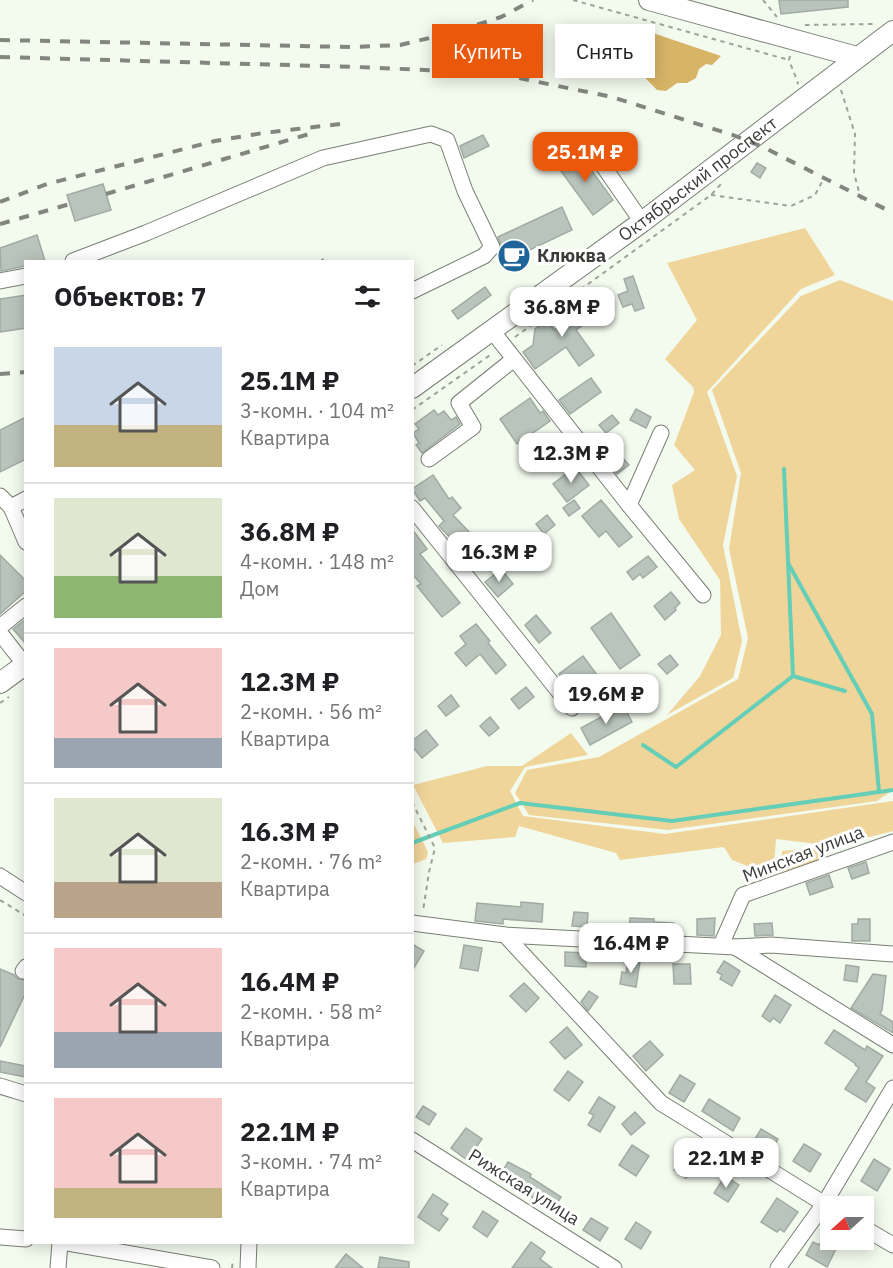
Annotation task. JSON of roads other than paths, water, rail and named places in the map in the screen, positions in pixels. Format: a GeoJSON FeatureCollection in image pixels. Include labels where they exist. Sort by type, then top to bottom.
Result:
{"type":"FeatureCollection","features":[{"type":"Feature","properties":{"kind":"main road"},"geometry":{"type":"LineString","coordinates":[[649,0],[857,57]]}},
{"type":"Feature","properties":{"kind":"main road","name":"Октябрьский проспект"},"geometry":{"type":"LineString","coordinates":[[414,387],[493,332],[749,142],[857,57],[886,27]]}},
{"type":"Feature","properties":{"kind":"main road"},"geometry":{"type":"LineString","coordinates":[[0,683],[24,665]]}},
{"type":"Feature","properties":{"kind":"street"},"geometry":{"type":"LineString","coordinates":[[76,260],[146,233],[323,158],[431,134],[447,140],[465,191],[492,247],[484,256],[414,290]]}},
{"type":"Feature","properties":{"kind":"street"},"geometry":{"type":"LineString","coordinates":[[586,141],[642,222]]}},
{"type":"Feature","properties":{"kind":"street"},"geometry":{"type":"LineString","coordinates":[[0,281],[24,276]]}},
{"type":"Feature","properties":{"kind":"street"},"geometry":{"type":"LineString","coordinates":[[493,332],[702,595]]}},
{"type":"Feature","properties":{"kind":"street"},"geometry":{"type":"LineString","coordinates":[[429,459],[472,427],[459,403],[514,359]]}},
{"type":"Feature","properties":{"kind":"street"},"geometry":{"type":"LineString","coordinates":[[629,505],[661,433]]}},
{"type":"Feature","properties":{"kind":"street"},"geometry":{"type":"LineString","coordinates":[[24,499],[6,502],[24,538]]}},
{"type":"Feature","properties":{"kind":"street"},"geometry":{"type":"LineString","coordinates":[[414,510],[572,708]]}},
{"type":"Feature","properties":{"kind":"street"},"geometry":{"type":"LineString","coordinates":[[0,627],[24,608]]}},
{"type":"Feature","properties":{"kind":"street"},"geometry":{"type":"LineString","coordinates":[[0,633],[24,663]]}},
{"type":"Feature","properties":{"kind":"street","name":"Минская улица"},"geometry":{"type":"LineString","coordinates":[[728,946],[743,895],[893,842]]}},
{"type":"Feature","properties":{"kind":"street"},"geometry":{"type":"LineString","coordinates":[[0,876],[24,892]]}},
{"type":"Feature","properties":{"kind":"street"},"geometry":{"type":"LineString","coordinates":[[415,927],[505,935],[728,946],[771,945],[893,954]]}},
{"type":"Feature","properties":{"kind":"street"},"geometry":{"type":"LineString","coordinates":[[505,935],[661,1103],[820,1202]]}},
{"type":"Feature","properties":{"kind":"street"},"geometry":{"type":"LineString","coordinates":[[728,946],[893,1045]]}},
{"type":"Feature","properties":{"kind":"street"},"geometry":{"type":"LineString","coordinates":[[0,1086],[24,1093]]}},
{"type":"Feature","properties":{"kind":"street"},"geometry":{"type":"LineString","coordinates":[[833,1196],[893,1088]]}},
{"type":"Feature","properties":{"kind":"street","name":"Рижская улица"},"geometry":{"type":"LineString","coordinates":[[414,1141],[614,1268]]}},
{"type":"Feature","properties":{"kind":"street"},"geometry":{"type":"LineString","coordinates":[[778,1268],[820,1215]]}},
{"type":"Feature","properties":{"kind":"street"},"geometry":{"type":"LineString","coordinates":[[874,1234],[893,1245]]}},
{"type":"Feature","properties":{"kind":"street"},"geometry":{"type":"LineString","coordinates":[[0,1237],[24,1239]]}},
{"type":"Feature","properties":{"kind":"street"},"geometry":{"type":"LineString","coordinates":[[58,1268],[61,1244]]}},
{"type":"Feature","properties":{"kind":"street"},"geometry":{"type":"LineString","coordinates":[[73,1244],[212,1268]]}},
{"type":"Feature","properties":{"kind":"street"},"geometry":{"type":"LineString","coordinates":[[248,1268],[249,1244]]}},
{"type":"Feature","properties":{"kind":"waterway"},"geometry":{"type":"LineString","coordinates":[[643,745],[676,767],[793,676],[784,469]]}},
{"type":"Feature","properties":{"kind":"waterway"},"geometry":{"type":"LineString","coordinates":[[788,563],[872,714],[879,792]]}},
{"type":"Feature","properties":{"kind":"waterway"},"geometry":{"type":"LineString","coordinates":[[793,676],[845,691]]}},
{"type":"Feature","properties":{"kind":"waterway"},"geometry":{"type":"LineString","coordinates":[[414,842],[520,803],[672,821],[893,790]]}},
{"type":"Feature","properties":{"kind":"railway"},"geometry":{"type":"LineString","coordinates":[[0,40],[351,47],[400,45],[455,32],[501,17],[533,0]]}},
{"type":"Feature","properties":{"kind":"railway"},"geometry":{"type":"LineString","coordinates":[[0,57],[494,73],[612,97],[733,135],[763,147],[893,213]]}},
{"type":"Feature","properties":{"kind":"railway"},"geometry":{"type":"LineString","coordinates":[[0,202],[47,184],[215,141],[340,124]]}},
{"type":"Feature","properties":{"kind":"railway"},"geometry":{"type":"LineString","coordinates":[[106,194],[309,134]]}},
{"type":"Feature","properties":{"kind":"railway"},"geometry":{"type":"LineString","coordinates":[[0,224],[70,204]]}},
{"type":"Feature","properties":{"kind":"railway"},"geometry":{"type":"LineString","coordinates":[[0,374],[24,372]]}},
{"type":"Feature","properties":{"kind":"place","name":"Клюква"},"geometry":{"type":"Point","coordinates":[514,256]}}]}
